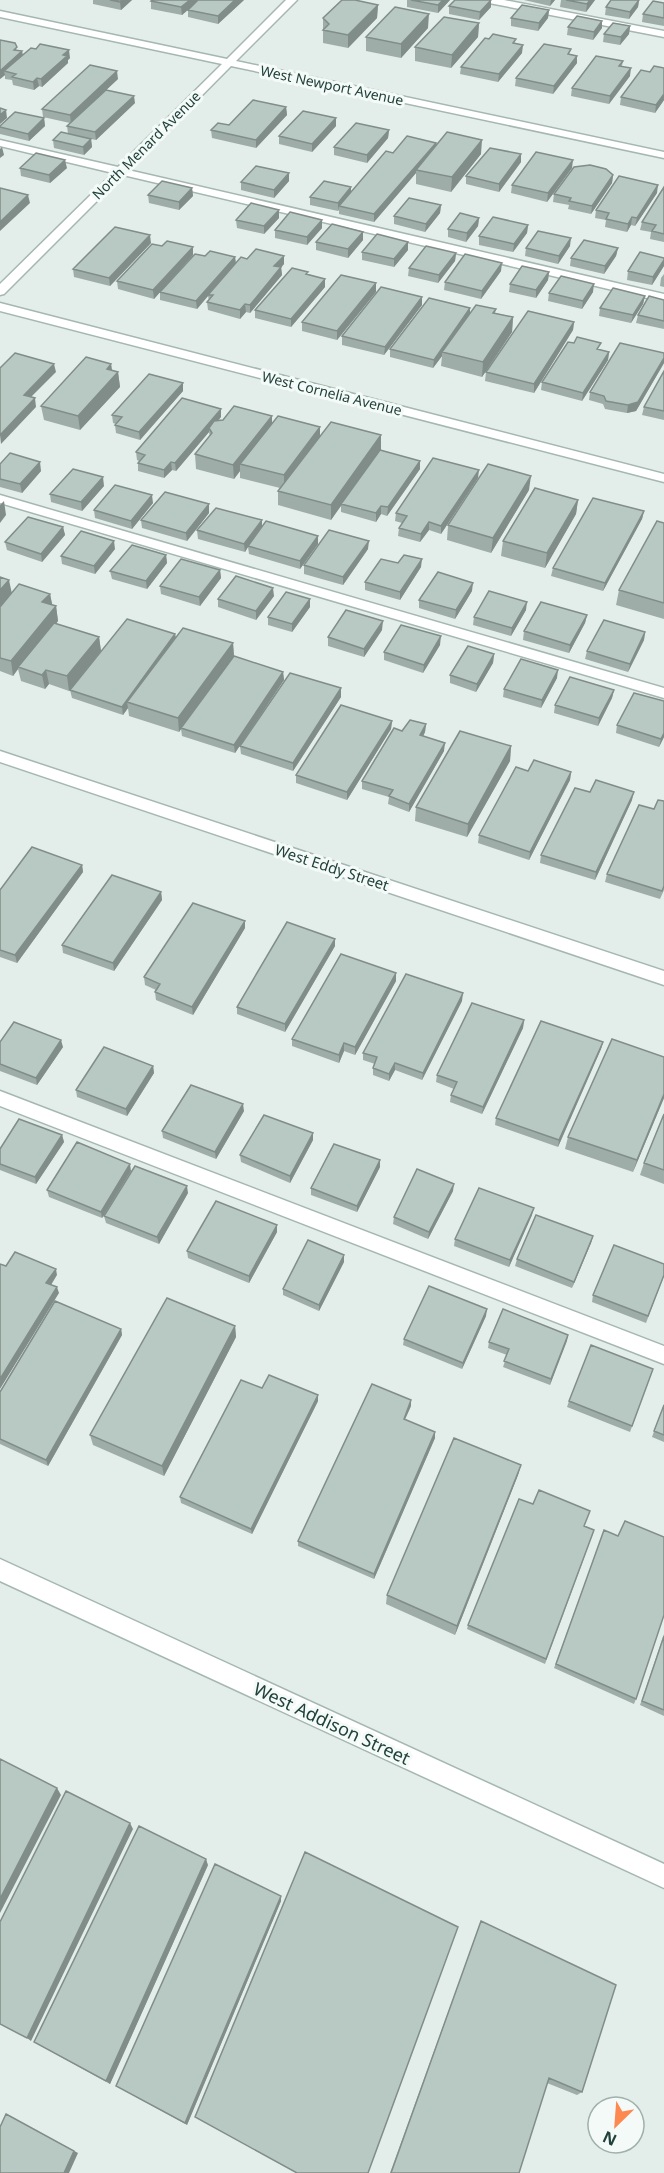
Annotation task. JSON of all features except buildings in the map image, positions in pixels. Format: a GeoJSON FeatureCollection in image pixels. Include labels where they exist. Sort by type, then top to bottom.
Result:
{"type":"FeatureCollection","features":[{"type":"Feature","properties":{"kind":"street","name":"North Menard Avenue"},"geometry":{"type":"LineString","coordinates":[[0,291],[292,0]]}},
{"type":"Feature","properties":{"kind":"street"},"geometry":{"type":"LineString","coordinates":[[489,0],[664,34]]}},
{"type":"Feature","properties":{"kind":"street","name":"West Newport Avenue"},"geometry":{"type":"LineString","coordinates":[[0,14],[664,155]]}},
{"type":"Feature","properties":{"kind":"street"},"geometry":{"type":"LineString","coordinates":[[0,143],[664,298]]}},
{"type":"Feature","properties":{"kind":"street","name":"West Cornelia Avenue"},"geometry":{"type":"LineString","coordinates":[[0,307],[664,478]]}},
{"type":"Feature","properties":{"kind":"street"},"geometry":{"type":"LineString","coordinates":[[0,499],[664,693]]}},
{"type":"Feature","properties":{"kind":"street","name":"West Eddy Street"},"geometry":{"type":"LineString","coordinates":[[0,756],[664,978]]}},
{"type":"Feature","properties":{"kind":"street"},"geometry":{"type":"LineString","coordinates":[[0,1098],[664,1355]]}},
{"type":"Feature","properties":{"kind":"street","name":"West Addison Street"},"geometry":{"type":"LineString","coordinates":[[0,1570],[664,1876]]}}]}
